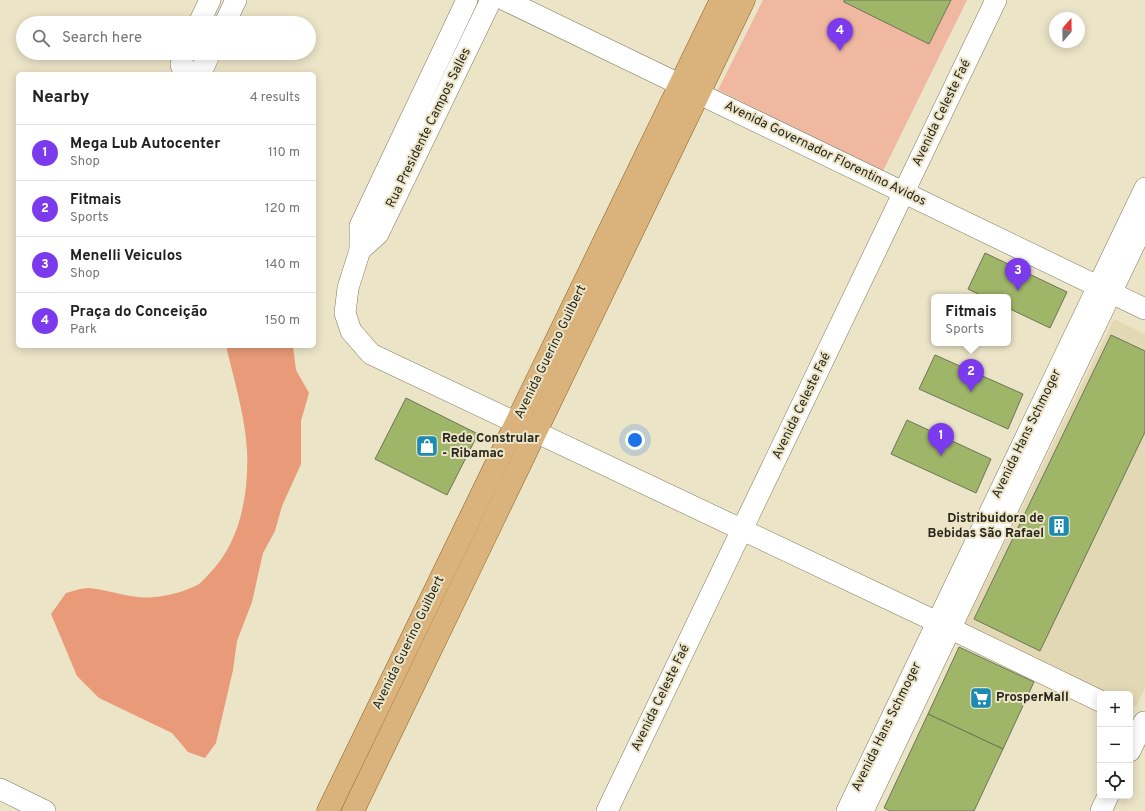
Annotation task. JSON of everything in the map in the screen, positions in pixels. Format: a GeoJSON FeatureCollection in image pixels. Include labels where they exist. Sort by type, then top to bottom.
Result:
{"type":"FeatureCollection","features":[{"type":"Feature","properties":{"kind":"main road","name":"Avenida Guerino Guilbert"},"geometry":{"type":"LineString","coordinates":[[353,811],[536,432],[689,89],[721,0]]}},
{"type":"Feature","properties":{"kind":"main road","name":"Avenida Guerino Guilbert"},"geometry":{"type":"LineString","coordinates":[[328,811],[516,422],[689,89],[744,0]]}},
{"type":"Feature","properties":{"kind":"street"},"geometry":{"type":"LineString","coordinates":[[202,16],[210,0]]}},
{"type":"Feature","properties":{"kind":"street"},"geometry":{"type":"LineString","coordinates":[[228,16],[236,0]]}},
{"type":"Feature","properties":{"kind":"street","name":"Rua Presidente Campos Salles"},"geometry":{"type":"LineString","coordinates":[[467,0],[360,226],[360,250],[348,288],[345,313],[351,331],[371,354],[516,422]]}},
{"type":"Feature","properties":{"kind":"street","name":"Rua Presidente Campos Salles"},"geometry":{"type":"LineString","coordinates":[[360,250],[378,234],[491,0]]}},
{"type":"Feature","properties":{"kind":"street","name":"Avenida Governador Florentino Avidos"},"geometry":{"type":"LineString","coordinates":[[505,0],[1145,309]]}},
{"type":"Feature","properties":{"kind":"street","name":"Avenida Celeste Faé"},"geometry":{"type":"LineString","coordinates":[[607,811],[996,0]]}},
{"type":"Feature","properties":{"kind":"street"},"geometry":{"type":"LineString","coordinates":[[182,60],[181,65],[184,72]]}},
{"type":"Feature","properties":{"kind":"street"},"geometry":{"type":"LineString","coordinates":[[196,72],[204,66],[207,60]]}},
{"type":"Feature","properties":{"kind":"street","name":"Avenida Hans Schmoger"},"geometry":{"type":"LineString","coordinates":[[863,811],[944,625],[1104,290],[1145,188]]}},
{"type":"Feature","properties":{"kind":"street","name":"Avenida Hans Schmoger"},"geometry":{"type":"LineString","coordinates":[[1104,290],[1145,222]]}},
{"type":"Feature","properties":{"kind":"street"},"geometry":{"type":"LineString","coordinates":[[516,422],[944,625],[1097,700]]}},
{"type":"Feature","properties":{"kind":"street","name":"Avenida Hans Schmoger"},"geometry":{"type":"LineString","coordinates":[[847,811],[944,625]]}},
{"type":"Feature","properties":{"kind":"street"},"geometry":{"type":"LineString","coordinates":[[1133,742],[1140,720]]}},
{"type":"Feature","properties":{"kind":"street"},"geometry":{"type":"LineString","coordinates":[[0,789],[45,811]]}},
{"type":"Feature","properties":{"kind":"street"},"geometry":{"type":"LineString","coordinates":[[1101,811],[1107,799]]}},
{"type":"Feature","properties":{"kind":"shaded area"},"geometry":{"type":"Polygon","coordinates":[[[763,0],[967,0],[883,171],[718,90],[763,0]]]}},
{"type":"Feature","properties":{"kind":"shaded area"},"geometry":{"type":"Polygon","coordinates":[[[1114,319],[1145,334],[1145,688],[1136,707],[1133,706],[1133,691],[1104,691],[965,624],[1114,319]]]}},
{"type":"Feature","properties":{"kind":"shaded area"},"geometry":{"type":"Polygon","coordinates":[[[226,348],[293,348],[296,370],[309,393],[301,421],[301,464],[282,506],[275,531],[263,553],[252,602],[237,641],[233,670],[216,743],[205,758],[188,752],[172,733],[99,698],[77,676],[51,614],[66,593],[83,588],[147,598],[166,596],[194,587],[209,574],[229,547],[236,532],[244,499],[247,450],[239,398],[226,348]]]}},
{"type":"Feature","properties":{"kind":"building"},"geometry":{"type":"Polygon","coordinates":[[[844,0],[951,0],[929,44],[844,2],[844,0]]]}},
{"type":"Feature","properties":{"kind":"building"},"geometry":{"type":"Polygon","coordinates":[[[985,253],[1067,292],[1050,328],[1011,309],[1011,294],[978,294],[968,289],[985,253]]]}},
{"type":"Feature","properties":{"kind":"building","name":"Distribuidora de Bebidas São Rafael"},"geometry":{"type":"Polygon","coordinates":[[[1111,335],[1145,351],[1145,432],[1040,651],[974,619],[1111,335]]]}},
{"type":"Feature","properties":{"kind":"building"},"geometry":{"type":"Polygon","coordinates":[[[935,355],[1023,394],[1008,429],[919,389],[935,355]]]}},
{"type":"Feature","properties":{"kind":"building","name":"Rede Constrular - Ribamac"},"geometry":{"type":"Polygon","coordinates":[[[406,398],[478,434],[447,495],[375,459],[406,398]]]}},
{"type":"Feature","properties":{"kind":"building"},"geometry":{"type":"Polygon","coordinates":[[[907,420],[991,459],[976,493],[891,454],[907,420]]]}},
{"type":"Feature","properties":{"kind":"building","name":"ProsperMall"},"geometry":{"type":"Polygon","coordinates":[[[959,647],[1034,682],[1003,749],[928,714],[959,647]]]}},
{"type":"Feature","properties":{"kind":"building"},"geometry":{"type":"Polygon","coordinates":[[[928,714],[1003,749],[974,811],[890,811],[884,808],[928,714]]]}},
{"type":"Feature","properties":{"kind":"place","name":"Praça do Conceição"},"geometry":{"type":"Point","coordinates":[840,51]}},
{"type":"Feature","properties":{"kind":"place","name":"Menelli Veiculos"},"geometry":{"type":"Point","coordinates":[1018,291]}},
{"type":"Feature","properties":{"kind":"place","name":"Fitmais"},"geometry":{"type":"Point","coordinates":[971,392]}},
{"type":"Feature","properties":{"kind":"place","name":"Rede Constrular - Ribamac"},"geometry":{"type":"Point","coordinates":[427,446]}},
{"type":"Feature","properties":{"kind":"place","name":"Mega Lub Autocenter"},"geometry":{"type":"Point","coordinates":[941,456]}},
{"type":"Feature","properties":{"kind":"place","name":"Distribuidora de Bebidas São Rafael"},"geometry":{"type":"Point","coordinates":[1059,526]}},
{"type":"Feature","properties":{"kind":"place","name":"ProsperMall"},"geometry":{"type":"Point","coordinates":[981,698]}}]}
